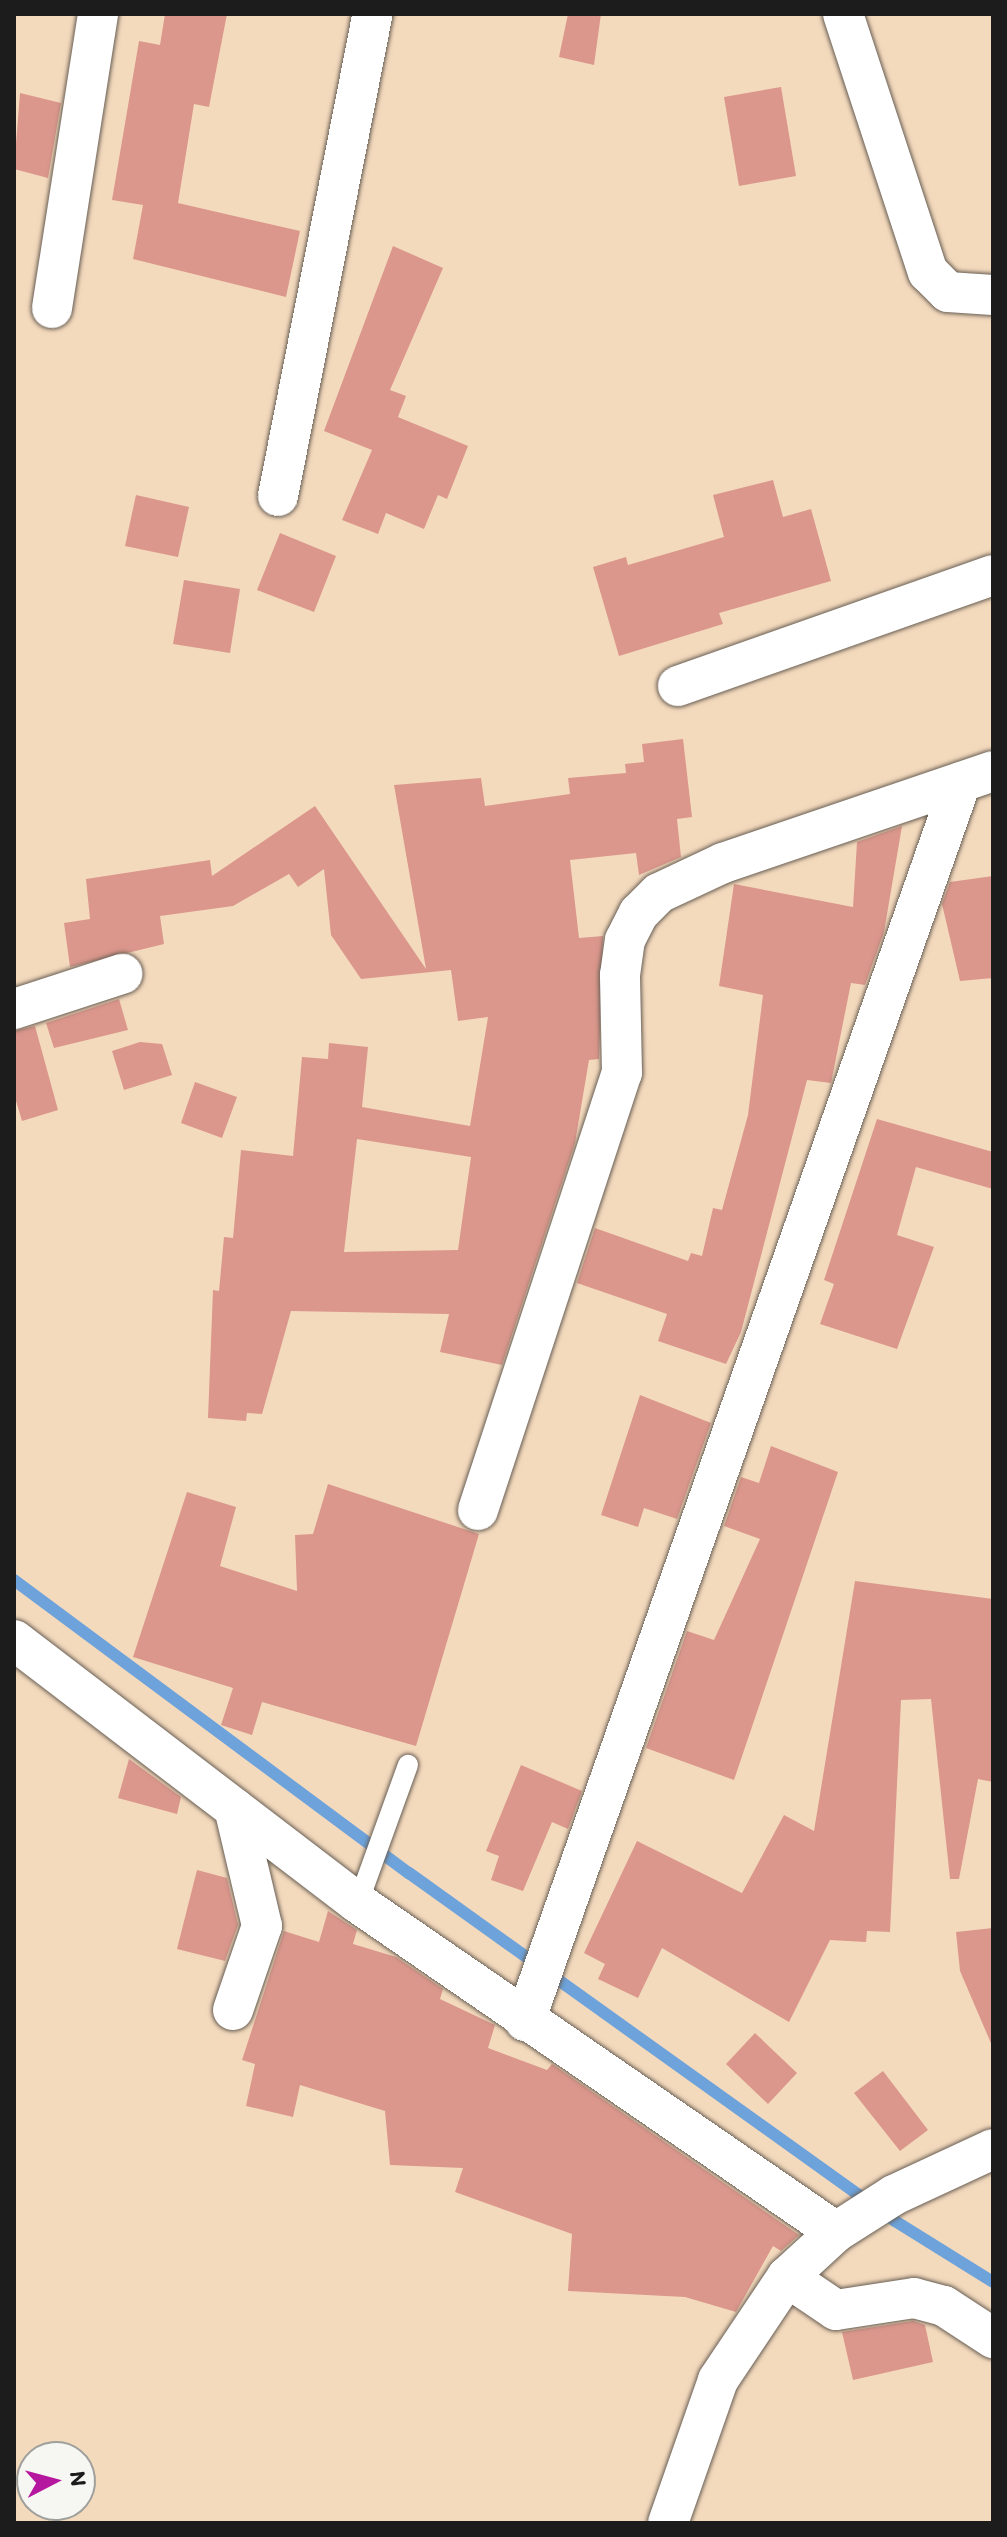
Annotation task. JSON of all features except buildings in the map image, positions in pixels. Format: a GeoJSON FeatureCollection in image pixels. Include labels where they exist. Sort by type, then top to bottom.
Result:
{"type":"FeatureCollection","features":[{"type":"Feature","properties":{"kind":"street"},"geometry":{"type":"LineString","coordinates":[[52,308],[98,14]]}},
{"type":"Feature","properties":{"kind":"street"},"geometry":{"type":"LineString","coordinates":[[278,496],[373,14]]}},
{"type":"Feature","properties":{"kind":"street"},"geometry":{"type":"LineString","coordinates":[[843,14],[928,272],[948,292],[993,295]]}},
{"type":"Feature","properties":{"kind":"street"},"geometry":{"type":"LineString","coordinates":[[678,686],[993,575]]}},
{"type":"Feature","properties":{"kind":"street"},"geometry":{"type":"LineString","coordinates":[[478,1510],[622,1073],[620,975],[625,940],[639,913],[659,893],[723,863],[977,777]]}},
{"type":"Feature","properties":{"kind":"street"},"geometry":{"type":"LineString","coordinates":[[525,2021],[977,777]]}},
{"type":"Feature","properties":{"kind":"street"},"geometry":{"type":"LineString","coordinates":[[14,1009],[122,974]]}},
{"type":"Feature","properties":{"kind":"street"},"geometry":{"type":"LineString","coordinates":[[14,1640],[358,1903],[525,2021],[836,2232]]}},
{"type":"Feature","properties":{"kind":"street"},"geometry":{"type":"LineString","coordinates":[[233,2010],[262,1926],[234,1808]]}},
{"type":"Feature","properties":{"kind":"street"},"geometry":{"type":"LineString","coordinates":[[668,2523],[718,2380],[787,2277],[836,2232],[894,2195],[993,2149]]}},
{"type":"Feature","properties":{"kind":"street"},"geometry":{"type":"LineString","coordinates":[[787,2277],[836,2310],[914,2298],[944,2306],[993,2338]]}},
{"type":"Feature","properties":{"kind":"lane"},"geometry":{"type":"LineString","coordinates":[[358,1903],[408,1765]]}},
{"type":"Feature","properties":{"kind":"waterway"},"geometry":{"type":"LineString","coordinates":[[14,1580],[409,1873],[895,2221],[993,2282]]}}]}
